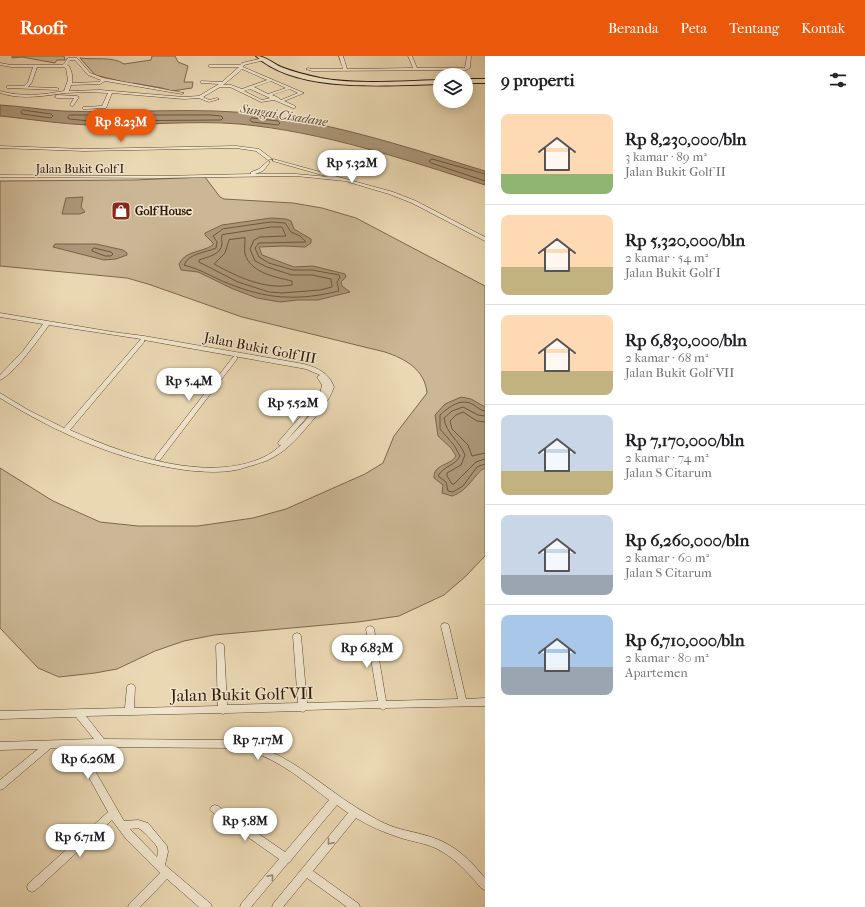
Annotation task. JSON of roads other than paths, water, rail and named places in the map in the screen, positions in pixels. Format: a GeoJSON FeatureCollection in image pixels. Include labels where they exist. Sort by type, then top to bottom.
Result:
{"type":"FeatureCollection","features":[{"type":"Feature","properties":{"kind":"main road"},"geometry":{"type":"LineString","coordinates":[[262,57],[284,71],[321,79],[356,82],[433,81]]}},
{"type":"Feature","properties":{"kind":"main road"},"geometry":{"type":"LineString","coordinates":[[473,79],[485,79]]}},
{"type":"Feature","properties":{"kind":"main road"},"geometry":{"type":"LineString","coordinates":[[473,80],[485,79]]}},
{"type":"Feature","properties":{"kind":"street"},"geometry":{"type":"LineString","coordinates":[[341,56],[345,68]]}},
{"type":"Feature","properties":{"kind":"street"},"geometry":{"type":"LineString","coordinates":[[410,56],[414,68]]}},
{"type":"Feature","properties":{"kind":"street"},"geometry":{"type":"LineString","coordinates":[[345,68],[312,70],[308,68],[345,68],[414,68],[466,69],[468,68],[469,56]]}},
{"type":"Feature","properties":{"kind":"street"},"geometry":{"type":"LineString","coordinates":[[0,92],[22,95],[103,91],[184,98],[201,96],[221,85],[244,64],[262,57]]}},
{"type":"Feature","properties":{"kind":"street"},"geometry":{"type":"LineString","coordinates":[[64,66],[69,58],[76,59],[89,74],[103,80],[201,96],[215,100]]}},
{"type":"Feature","properties":{"kind":"street"},"geometry":{"type":"LineString","coordinates":[[0,64],[11,66],[68,67],[71,72],[66,92]]}},
{"type":"Feature","properties":{"kind":"street"},"geometry":{"type":"LineString","coordinates":[[22,95],[35,66]]}},
{"type":"Feature","properties":{"kind":"street"},"geometry":{"type":"LineString","coordinates":[[210,66],[241,67],[302,93],[281,101]]}},
{"type":"Feature","properties":{"kind":"street"},"geometry":{"type":"LineString","coordinates":[[69,84],[103,80]]}},
{"type":"Feature","properties":{"kind":"street"},"geometry":{"type":"LineString","coordinates":[[103,80],[107,86],[103,91]]}},
{"type":"Feature","properties":{"kind":"street"},"geometry":{"type":"LineString","coordinates":[[241,90],[270,80]]}},
{"type":"Feature","properties":{"kind":"street"},"geometry":{"type":"LineString","coordinates":[[202,82],[231,86],[262,101],[276,98]]}},
{"type":"Feature","properties":{"kind":"street"},"geometry":{"type":"LineString","coordinates":[[8,86],[57,89]]}},
{"type":"Feature","properties":{"kind":"street"},"geometry":{"type":"LineString","coordinates":[[250,87],[293,107]]}},
{"type":"Feature","properties":{"kind":"street"},"geometry":{"type":"LineString","coordinates":[[269,95],[289,88]]}},
{"type":"Feature","properties":{"kind":"street"},"geometry":{"type":"LineString","coordinates":[[85,108],[102,108],[111,92]]}},
{"type":"Feature","properties":{"kind":"street"},"geometry":{"type":"LineString","coordinates":[[59,94],[57,97],[77,97],[72,105]]}},
{"type":"Feature","properties":{"kind":"street"},"geometry":{"type":"LineString","coordinates":[[0,149],[83,151],[243,148],[257,150],[271,160]]}},
{"type":"Feature","properties":{"kind":"street","name":"Jalan Bukit Golf I"},"geometry":{"type":"LineString","coordinates":[[249,175],[261,170],[271,160],[320,175],[345,180],[391,193],[414,202],[485,239]]}},
{"type":"Feature","properties":{"kind":"street"},"geometry":{"type":"LineString","coordinates":[[261,170],[267,175]]}},
{"type":"Feature","properties":{"kind":"street","name":"Jalan Bukit Golf I"},"geometry":{"type":"LineString","coordinates":[[0,176],[160,177],[320,175]]}},
{"type":"Feature","properties":{"kind":"street","name":"Jalan Bukit Golf I"},"geometry":{"type":"LineString","coordinates":[[0,179],[127,180],[160,177]]}},
{"type":"Feature","properties":{"kind":"street","name":"Jalan Bukit Golf III"},"geometry":{"type":"LineString","coordinates":[[0,315],[144,338],[309,368],[322,374],[328,380],[331,387],[331,391],[325,401],[293,438],[276,453],[257,462],[218,470],[196,470],[148,460],[83,439],[45,422],[0,395]]}},
{"type":"Feature","properties":{"kind":"street"},"geometry":{"type":"LineString","coordinates":[[0,378],[29,349],[47,323]]}},
{"type":"Feature","properties":{"kind":"street","name":"Jalan Bukit Golf III"},"geometry":{"type":"LineString","coordinates":[[45,422],[94,439],[158,458],[186,464],[212,466],[235,464],[257,458],[272,450],[284,441],[325,391],[325,385],[322,380],[310,372],[142,341],[113,334]]}},
{"type":"Feature","properties":{"kind":"street"},"geometry":{"type":"LineString","coordinates":[[67,429],[142,341]]}},
{"type":"Feature","properties":{"kind":"street"},"geometry":{"type":"LineString","coordinates":[[158,458],[235,358]]}},
{"type":"Feature","properties":{"kind":"street"},"geometry":{"type":"LineString","coordinates":[[445,626],[463,703]]}},
{"type":"Feature","properties":{"kind":"street"},"geometry":{"type":"LineString","coordinates":[[370,629],[383,706]]}},
{"type":"Feature","properties":{"kind":"street"},"geometry":{"type":"LineString","coordinates":[[297,636],[303,708]]}},
{"type":"Feature","properties":{"kind":"street"},"geometry":{"type":"LineString","coordinates":[[220,646],[223,710]]}},
{"type":"Feature","properties":{"kind":"street"},"geometry":{"type":"LineString","coordinates":[[129,712],[131,686]]}},
{"type":"Feature","properties":{"kind":"street","name":"Jalan Bukit Golf VII"},"geometry":{"type":"LineString","coordinates":[[0,715],[383,706],[485,702]]}},
{"type":"Feature","properties":{"kind":"street"},"geometry":{"type":"LineString","coordinates":[[78,713],[102,743]]}},
{"type":"Feature","properties":{"kind":"street"},"geometry":{"type":"LineString","coordinates":[[89,769],[102,743]]}},
{"type":"Feature","properties":{"kind":"street"},"geometry":{"type":"LineString","coordinates":[[0,746],[102,743],[231,744],[246,746],[274,756],[355,812],[379,825],[445,848],[468,866],[485,885]]}},
{"type":"Feature","properties":{"kind":"street"},"geometry":{"type":"LineString","coordinates":[[0,786],[50,744]]}},
{"type":"Feature","properties":{"kind":"street"},"geometry":{"type":"LineString","coordinates":[[70,744],[89,769],[122,826],[163,869],[207,907]]}},
{"type":"Feature","properties":{"kind":"street"},"geometry":{"type":"LineString","coordinates":[[245,907],[336,799]]}},
{"type":"Feature","properties":{"kind":"street"},"geometry":{"type":"LineString","coordinates":[[215,809],[286,859]]}},
{"type":"Feature","properties":{"kind":"street"},"geometry":{"type":"LineString","coordinates":[[277,907],[355,812]]}},
{"type":"Feature","properties":{"kind":"street"},"geometry":{"type":"LineString","coordinates":[[32,887],[114,813]]}},
{"type":"Feature","properties":{"kind":"street"},"geometry":{"type":"LineString","coordinates":[[122,826],[138,824],[145,826],[162,846],[163,852],[163,869],[133,907]]}},
{"type":"Feature","properties":{"kind":"street"},"geometry":{"type":"LineString","coordinates":[[306,872],[355,907]]}},
{"type":"Feature","properties":{"kind":"water"},"geometry":{"type":"Polygon","coordinates":[[[0,105],[88,112],[241,112],[294,119],[376,138],[485,171],[485,185],[394,156],[302,133],[239,124],[221,123],[109,125],[68,124],[0,116],[0,105]]]}},
{"type":"Feature","properties":{"kind":"water"},"geometry":{"type":"Polygon","coordinates":[[[83,197],[81,207],[85,212],[80,214],[62,214],[66,198],[83,197]]]}},
{"type":"Feature","properties":{"kind":"water"},"geometry":{"type":"Polygon","coordinates":[[[271,218],[286,219],[291,221],[294,229],[311,239],[311,243],[305,247],[259,247],[262,255],[294,267],[313,266],[345,274],[346,277],[341,282],[342,286],[350,292],[318,300],[280,302],[257,298],[233,289],[198,272],[181,270],[179,264],[182,259],[190,254],[213,245],[205,233],[222,225],[271,218]]]}},
{"type":"Feature","properties":{"kind":"water"},"geometry":{"type":"Polygon","coordinates":[[[55,244],[96,244],[123,250],[127,253],[127,255],[116,259],[104,260],[53,247],[55,244]]]}},
{"type":"Feature","properties":{"kind":"water"},"geometry":{"type":"Polygon","coordinates":[[[461,397],[471,399],[485,407],[485,468],[478,473],[463,490],[452,496],[442,493],[443,485],[434,478],[434,473],[436,470],[450,462],[456,456],[451,448],[438,436],[435,415],[445,404],[461,397]]]}},
{"type":"Feature","properties":{"kind":"place","name":"Golf House"},"geometry":{"type":"Point","coordinates":[121,211]}},
{"type":"Feature","properties":{"kind":"water label","name":"Sungai Cisadane"},"geometry":{"type":"Point","coordinates":[284,115]}}]}
